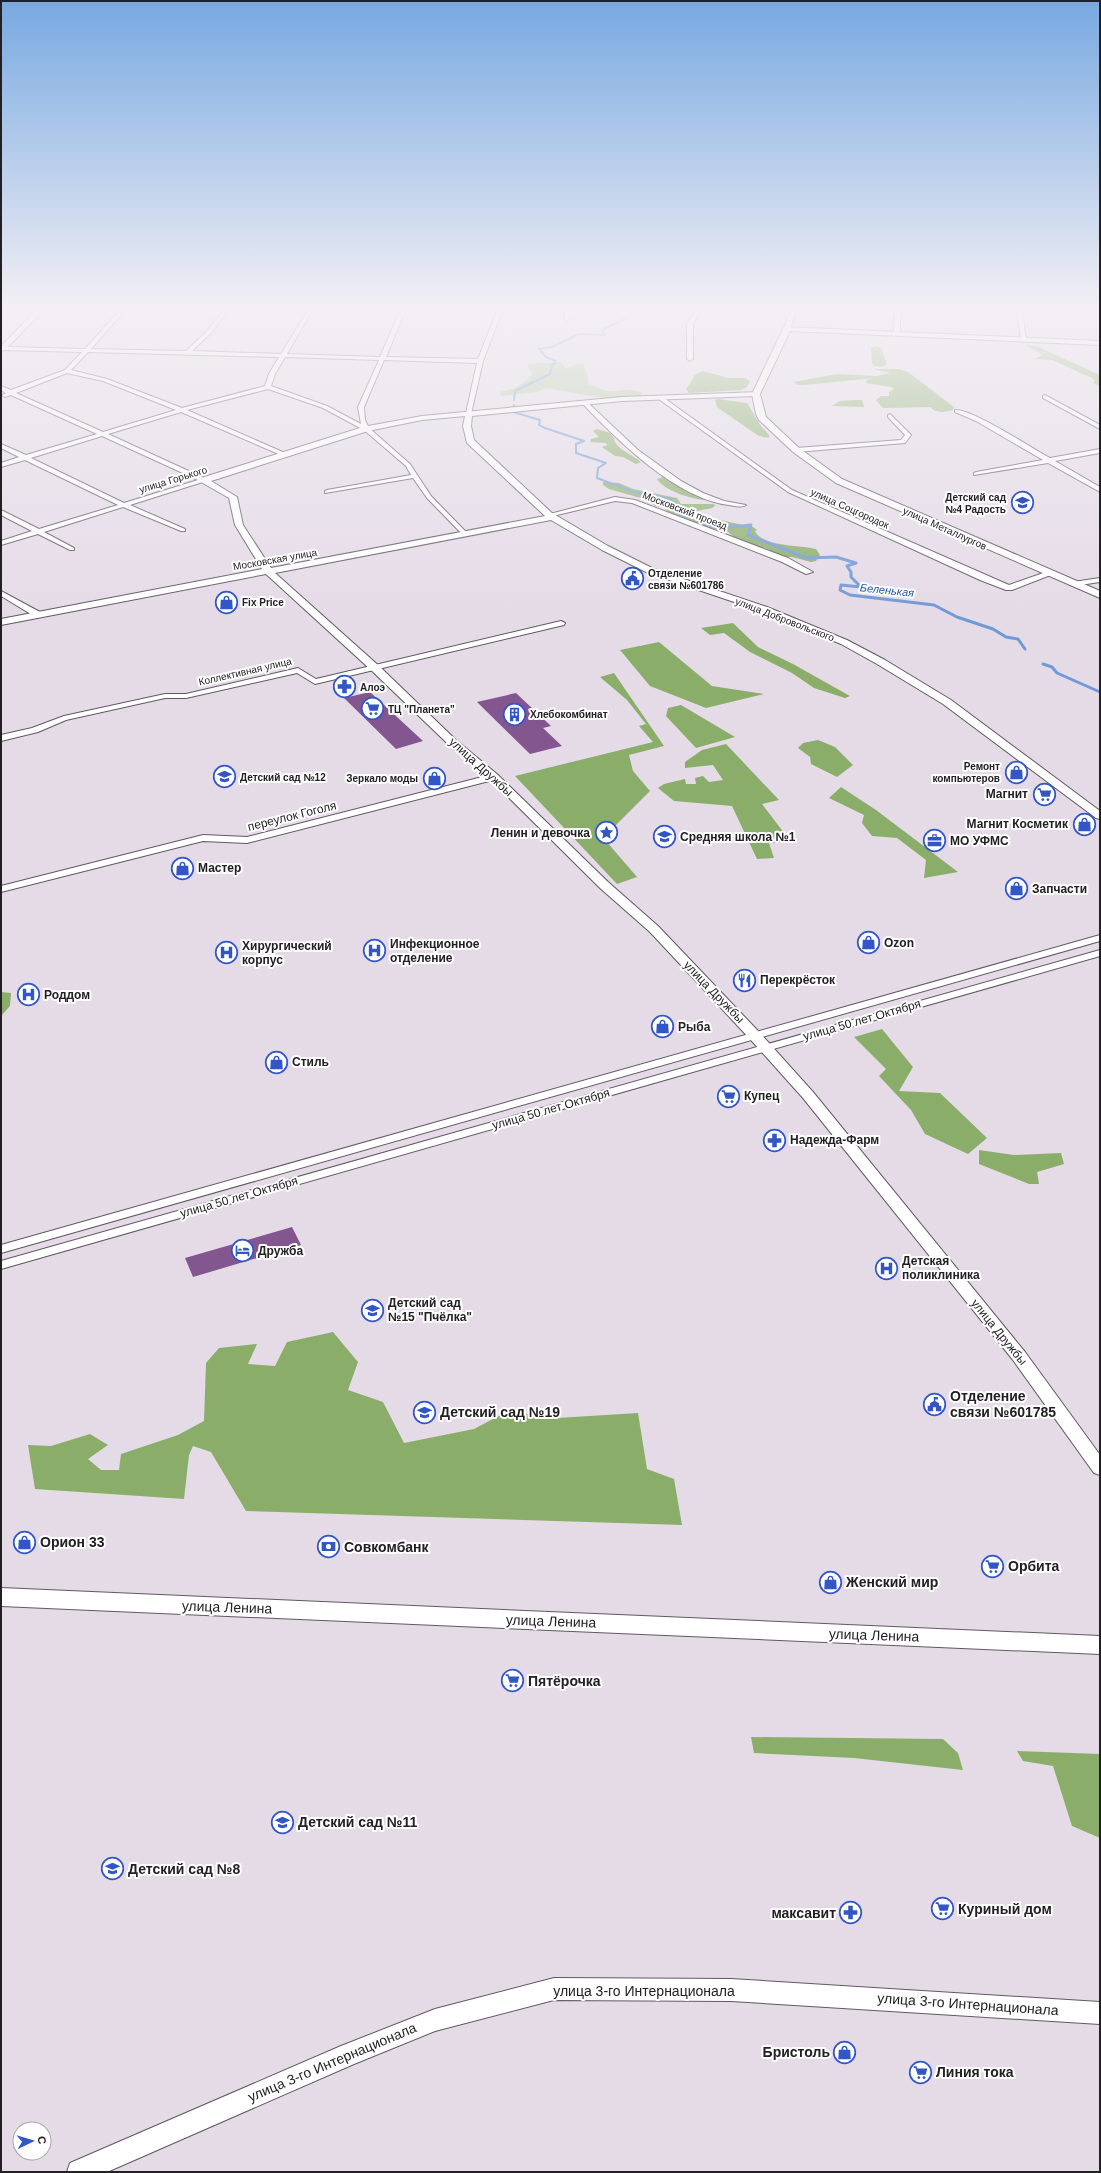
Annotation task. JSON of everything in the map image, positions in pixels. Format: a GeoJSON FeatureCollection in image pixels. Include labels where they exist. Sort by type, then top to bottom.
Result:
{"type":"FeatureCollection","features":[{"type":"Feature","properties":{"kind":"main road","name":"улица Металлургов"},"geometry":{"type":"LineString","coordinates":[[759,410],[762,418],[796,450],[838,480],[1049,574],[1100,594]]}},
{"type":"Feature","properties":{"kind":"main road","name":"улица Ленина"},"geometry":{"type":"LineString","coordinates":[[1,1597],[1100,1645]]}},
{"type":"Feature","properties":{"kind":"street"},"geometry":{"type":"LineString","coordinates":[[46,410],[204,480]]}},
{"type":"Feature","properties":{"kind":"street"},"geometry":{"type":"LineString","coordinates":[[1,465],[180,410]]}},
{"type":"Feature","properties":{"kind":"street"},"geometry":{"type":"LineString","coordinates":[[182,410],[283,454]]}},
{"type":"Feature","properties":{"kind":"street"},"geometry":{"type":"LineString","coordinates":[[331,410],[366,429],[408,465],[429,497],[465,534]]}},
{"type":"Feature","properties":{"kind":"street"},"geometry":{"type":"LineString","coordinates":[[361,410],[362,420],[366,429]]}},
{"type":"Feature","properties":{"kind":"street","name":"улица Горького"},"geometry":{"type":"LineString","coordinates":[[1,543],[366,429],[469,413],[504,410]]}},
{"type":"Feature","properties":{"kind":"street"},"geometry":{"type":"LineString","coordinates":[[592,410],[644,459],[680,483],[706,496],[743,506]]}},
{"type":"Feature","properties":{"kind":"street","name":"улица Соцгородок"},"geometry":{"type":"LineString","coordinates":[[679,410],[790,491],[983,578],[1009,588],[1049,574]]}},
{"type":"Feature","properties":{"kind":"street"},"geometry":{"type":"LineString","coordinates":[[1070,410],[1100,427]]}},
{"type":"Feature","properties":{"kind":"street"},"geometry":{"type":"LineString","coordinates":[[956,411],[978,420],[1100,490]]}},
{"type":"Feature","properties":{"kind":"street","name":"улица Добровольского"},"geometry":{"type":"LineString","coordinates":[[469,413],[467,426],[470,441],[550,516],[605,548],[651,571],[764,609],[844,642],[881,662],[947,702],[1100,816]]}},
{"type":"Feature","properties":{"kind":"street"},"geometry":{"type":"LineString","coordinates":[[796,450],[903,442],[908,435],[890,416]]}},
{"type":"Feature","properties":{"kind":"street"},"geometry":{"type":"LineString","coordinates":[[1,446],[124,505],[183,530]]}},
{"type":"Feature","properties":{"kind":"street"},"geometry":{"type":"LineString","coordinates":[[976,474],[1100,451]]}},
{"type":"Feature","properties":{"kind":"street"},"geometry":{"type":"LineString","coordinates":[[327,492],[415,476]]}},
{"type":"Feature","properties":{"kind":"street","name":"улица Дружбы"},"geometry":{"type":"LineString","coordinates":[[204,480],[233,497],[239,525],[268,571],[375,668],[452,742],[494,777],[604,885],[654,929],[766,1048],[808,1095],[1019,1356],[1100,1468]]}},
{"type":"Feature","properties":{"kind":"street","name":"Московский проезд"},"geometry":{"type":"LineString","coordinates":[[550,516],[618,498],[633,500],[785,560],[809,572]]}},
{"type":"Feature","properties":{"kind":"street"},"geometry":{"type":"LineString","coordinates":[[1,512],[72,549]]}},
{"type":"Feature","properties":{"kind":"street","name":"Московская улица"},"geometry":{"type":"LineString","coordinates":[[1,622],[465,534],[550,516]]}},
{"type":"Feature","properties":{"kind":"street"},"geometry":{"type":"LineString","coordinates":[[1073,584],[1100,580]]}},
{"type":"Feature","properties":{"kind":"street"},"geometry":{"type":"LineString","coordinates":[[1,593],[37,614]]}},
{"type":"Feature","properties":{"kind":"street","name":"Коллективная улица"},"geometry":{"type":"LineString","coordinates":[[1,738],[34,730],[64,718],[165,696],[186,696],[298,670],[315,682],[560,623]]}},
{"type":"Feature","properties":{"kind":"street","name":"переулок Гоголя"},"geometry":{"type":"LineString","coordinates":[[1,889],[204,838],[247,840],[494,777]]}},
{"type":"Feature","properties":{"kind":"street","name":"улица 50 лет Октября"},"geometry":{"type":"LineString","coordinates":[[1,1249],[1100,938]]}},
{"type":"Feature","properties":{"kind":"street","name":"улица 50 лет Октября"},"geometry":{"type":"LineString","coordinates":[[1,1265],[1100,953]]}},
{"type":"Feature","properties":{"kind":"street","name":"улица 3-го Интернационала"},"geometry":{"type":"LineString","coordinates":[[79,2172],[349,2054],[435,2020],[554,1989],[731,1990],[1100,2013]]}},
{"type":"Feature","properties":{"kind":"green space"},"geometry":{"type":"Polygon","coordinates":[[[722,410],[752,410],[761,426],[769,435],[769,438],[759,436],[722,410]]]}},
{"type":"Feature","properties":{"kind":"green space"},"geometry":{"type":"Polygon","coordinates":[[[934,410],[951,410],[944,412],[934,410]]]}},
{"type":"Feature","properties":{"kind":"green space"},"geometry":{"type":"Polygon","coordinates":[[[597,429],[610,433],[620,448],[641,462],[636,464],[623,457],[615,456],[602,447],[607,445],[606,443],[590,442],[591,439],[599,437],[593,431],[597,429]]]}},
{"type":"Feature","properties":{"kind":"green space"},"geometry":{"type":"Polygon","coordinates":[[[663,477],[706,500],[700,500],[679,494],[665,487],[657,479],[663,477]]]}},
{"type":"Feature","properties":{"kind":"green space"},"geometry":{"type":"Polygon","coordinates":[[[603,482],[619,483],[633,489],[677,498],[681,504],[714,504],[715,506],[712,508],[686,513],[689,517],[698,520],[715,519],[753,527],[757,530],[755,531],[759,536],[765,540],[773,543],[816,549],[820,555],[816,561],[811,562],[792,557],[783,557],[766,548],[737,540],[727,531],[703,527],[669,513],[663,507],[655,506],[651,501],[609,489],[603,485],[603,482]]]}},
{"type":"Feature","properties":{"kind":"green space"},"geometry":{"type":"Polygon","coordinates":[[[733,623],[758,647],[793,664],[850,696],[845,698],[814,688],[792,673],[750,652],[724,633],[710,635],[701,628],[733,623]]]}},
{"type":"Feature","properties":{"kind":"green space"},"geometry":{"type":"Polygon","coordinates":[[[659,642],[712,686],[764,694],[706,708],[650,686],[620,650],[659,642]]]}},
{"type":"Feature","properties":{"kind":"green space"},"geometry":{"type":"Polygon","coordinates":[[[614,673],[664,746],[629,755],[633,771],[650,791],[612,829],[600,834],[637,877],[617,884],[515,776],[653,742],[639,726],[646,724],[627,700],[600,677],[614,673]]]}},
{"type":"Feature","properties":{"kind":"green space"},"geometry":{"type":"Polygon","coordinates":[[[681,705],[735,737],[696,748],[666,716],[668,708],[681,705]]]}},
{"type":"Feature","properties":{"kind":"green space"},"geometry":{"type":"Polygon","coordinates":[[[818,740],[835,747],[853,765],[837,777],[811,764],[810,757],[798,748],[803,743],[818,740]]]}},
{"type":"Feature","properties":{"kind":"green space"},"geometry":{"type":"Polygon","coordinates":[[[726,744],[779,800],[762,804],[791,842],[769,843],[774,858],[757,859],[732,806],[674,801],[658,788],[664,784],[685,779],[686,784],[696,784],[695,778],[703,776],[709,782],[723,780],[713,765],[685,768],[685,762],[702,750],[726,744]]]}},
{"type":"Feature","properties":{"kind":"green space"},"geometry":{"type":"Polygon","coordinates":[[[841,787],[876,810],[958,872],[924,878],[926,860],[897,838],[872,836],[862,823],[864,815],[829,798],[841,787]]]}},
{"type":"Feature","properties":{"kind":"green space"},"geometry":{"type":"Polygon","coordinates":[[[1,992],[11,993],[10,1006],[1,1016],[1,992]]]}},
{"type":"Feature","properties":{"kind":"green space"},"geometry":{"type":"Polygon","coordinates":[[[882,1029],[913,1067],[899,1091],[940,1093],[987,1138],[968,1154],[925,1134],[911,1110],[879,1076],[886,1069],[854,1037],[882,1029]]]}},
{"type":"Feature","properties":{"kind":"green space"},"geometry":{"type":"Polygon","coordinates":[[[979,1150],[1014,1155],[1061,1153],[1064,1164],[1037,1172],[1039,1184],[1029,1184],[979,1164],[979,1150]]]}},
{"type":"Feature","properties":{"kind":"green space"},"geometry":{"type":"Polygon","coordinates":[[[333,1332],[358,1362],[348,1390],[383,1402],[404,1443],[474,1429],[512,1409],[541,1419],[638,1413],[647,1469],[674,1479],[682,1525],[246,1511],[211,1452],[193,1446],[189,1455],[184,1499],[35,1489],[28,1445],[51,1446],[90,1434],[108,1445],[88,1459],[101,1470],[119,1470],[121,1454],[178,1435],[204,1421],[206,1363],[219,1348],[257,1344],[248,1364],[275,1366],[287,1342],[333,1332]]]}},
{"type":"Feature","properties":{"kind":"green space"},"geometry":{"type":"Polygon","coordinates":[[[751,1737],[943,1739],[958,1753],[963,1770],[854,1758],[754,1753],[751,1737]]]}},
{"type":"Feature","properties":{"kind":"green space"},"geometry":{"type":"Polygon","coordinates":[[[1017,1751],[1100,1754],[1100,1838],[1072,1826],[1053,1766],[1023,1761],[1017,1751]]]}},
{"type":"Feature","properties":{"kind":"building","name":"ТЦ \"Планета\""},"geometry":{"type":"Polygon","coordinates":[[[370,692],[423,741],[396,749],[344,698],[370,692]]]}},
{"type":"Feature","properties":{"kind":"building","name":"Хлебокомбинат"},"geometry":{"type":"Polygon","coordinates":[[[516,693],[551,726],[543,728],[562,746],[530,754],[477,702],[516,693]]]}},
{"type":"Feature","properties":{"kind":"building","name":"Дружба"},"geometry":{"type":"Polygon","coordinates":[[[292,1227],[301,1245],[193,1277],[185,1258],[292,1227]]]}},
{"type":"Feature","properties":{"kind":"waterway","name":"Беленькая"},"geometry":{"type":"LineString","coordinates":[[513,410],[513,412],[540,420],[539,425],[545,428],[584,441],[576,444],[576,453],[606,463],[598,468],[597,478],[634,492],[672,499],[671,510],[679,513],[686,519]]}},
{"type":"Feature","properties":{"kind":"waterway","name":"Беленькая"},"geometry":{"type":"LineString","coordinates":[[685,518],[700,525],[717,528],[751,525],[748,535],[807,558],[836,557],[856,563],[847,566],[851,572],[851,577],[861,587],[841,585],[840,590],[850,595],[934,605],[957,617],[993,629],[1006,637],[1018,639],[1025,649]]}},
{"type":"Feature","properties":{"kind":"waterway","name":"Беленькая"},"geometry":{"type":"LineString","coordinates":[[1043,664],[1052,667],[1057,673],[1100,692]]}},
{"type":"Feature","properties":{"kind":"place","name":"Детский сад №4 Радость"},"geometry":{"type":"Point","coordinates":[1022,503]}},
{"type":"Feature","properties":{"kind":"place","name":"Отделение связи №601786"},"geometry":{"type":"Point","coordinates":[632,579]}},
{"type":"Feature","properties":{"kind":"place","name":"Fix Price"},"geometry":{"type":"Point","coordinates":[227,602]}},
{"type":"Feature","properties":{"kind":"place","name":"Алоэ"},"geometry":{"type":"Point","coordinates":[344,687]}},
{"type":"Feature","properties":{"kind":"place","name":"ТЦ \"Планета\""},"geometry":{"type":"Point","coordinates":[372,709]}},
{"type":"Feature","properties":{"kind":"place","name":"Хлебокомбинат"},"geometry":{"type":"Point","coordinates":[514,714]}},
{"type":"Feature","properties":{"kind":"place","name":"Ремонт компьютеров"},"geometry":{"type":"Point","coordinates":[1016,772]}},
{"type":"Feature","properties":{"kind":"place","name":"Детский сад №12"},"geometry":{"type":"Point","coordinates":[225,777]}},
{"type":"Feature","properties":{"kind":"place","name":"Зеркало моды"},"geometry":{"type":"Point","coordinates":[434,778]}},
{"type":"Feature","properties":{"kind":"place","name":"Магнит"},"geometry":{"type":"Point","coordinates":[1044,794]}},
{"type":"Feature","properties":{"kind":"place","name":"Магнит Косметик"},"geometry":{"type":"Point","coordinates":[1084,824]}},
{"type":"Feature","properties":{"kind":"place","name":"Ленин и девочка"},"geometry":{"type":"Point","coordinates":[606,833]}},
{"type":"Feature","properties":{"kind":"place","name":"Средняя школа №1"},"geometry":{"type":"Point","coordinates":[665,837]}},
{"type":"Feature","properties":{"kind":"place","name":"МО УФМС"},"geometry":{"type":"Point","coordinates":[934,841]}},
{"type":"Feature","properties":{"kind":"place","name":"Мастер"},"geometry":{"type":"Point","coordinates":[182,868]}},
{"type":"Feature","properties":{"kind":"place","name":"Запчасти"},"geometry":{"type":"Point","coordinates":[1016,889]}},
{"type":"Feature","properties":{"kind":"place","name":"Ozon"},"geometry":{"type":"Point","coordinates":[868,943]}},
{"type":"Feature","properties":{"kind":"place","name":"Инфекционное отделение"},"geometry":{"type":"Point","coordinates":[374,951]}},
{"type":"Feature","properties":{"kind":"place","name":"Хирургический корпус"},"geometry":{"type":"Point","coordinates":[226,953]}},
{"type":"Feature","properties":{"kind":"place","name":"Перекрёсток"},"geometry":{"type":"Point","coordinates":[745,980]}},
{"type":"Feature","properties":{"kind":"place","name":"Роддом"},"geometry":{"type":"Point","coordinates":[29,995]}},
{"type":"Feature","properties":{"kind":"place","name":"Рыба"},"geometry":{"type":"Point","coordinates":[663,1027]}},
{"type":"Feature","properties":{"kind":"place","name":"Стиль"},"geometry":{"type":"Point","coordinates":[276,1062]}},
{"type":"Feature","properties":{"kind":"place","name":"Купец"},"geometry":{"type":"Point","coordinates":[729,1096]}},
{"type":"Feature","properties":{"kind":"place","name":"Надежда-Фарм"},"geometry":{"type":"Point","coordinates":[775,1140]}},
{"type":"Feature","properties":{"kind":"place","name":"Дружба"},"geometry":{"type":"Point","coordinates":[243,1251]}},
{"type":"Feature","properties":{"kind":"place","name":"Детская поликлиника"},"geometry":{"type":"Point","coordinates":[886,1268]}},
{"type":"Feature","properties":{"kind":"place","name":"Детский сад №15 \"Пчёлка\""},"geometry":{"type":"Point","coordinates":[372,1310]}},
{"type":"Feature","properties":{"kind":"place","name":"Отделение связи №601785"},"geometry":{"type":"Point","coordinates":[935,1404]}},
{"type":"Feature","properties":{"kind":"place","name":"Детский сад №19"},"geometry":{"type":"Point","coordinates":[425,1412]}},
{"type":"Feature","properties":{"kind":"place","name":"Орион 33"},"geometry":{"type":"Point","coordinates":[25,1542]}},
{"type":"Feature","properties":{"kind":"place","name":"Совкомбанк"},"geometry":{"type":"Point","coordinates":[329,1547]}},
{"type":"Feature","properties":{"kind":"place","name":"Орбита"},"geometry":{"type":"Point","coordinates":[993,1566]}},
{"type":"Feature","properties":{"kind":"place","name":"Женский мир"},"geometry":{"type":"Point","coordinates":[830,1582]}},
{"type":"Feature","properties":{"kind":"place","name":"Пятёрочка"},"geometry":{"type":"Point","coordinates":[512,1681]}},
{"type":"Feature","properties":{"kind":"place","name":"Детский сад №11"},"geometry":{"type":"Point","coordinates":[282,1822]}},
{"type":"Feature","properties":{"kind":"place","name":"Детский сад №8"},"geometry":{"type":"Point","coordinates":[112,1869]}},
{"type":"Feature","properties":{"kind":"place","name":"Куриный дом"},"geometry":{"type":"Point","coordinates":[942,1909]}},
{"type":"Feature","properties":{"kind":"place","name":"максавит"},"geometry":{"type":"Point","coordinates":[851,1913]}},
{"type":"Feature","properties":{"kind":"place","name":"Бристоль"},"geometry":{"type":"Point","coordinates":[845,2052]}},
{"type":"Feature","properties":{"kind":"place","name":"Линия тока"},"geometry":{"type":"Point","coordinates":[921,2072]}}]}
